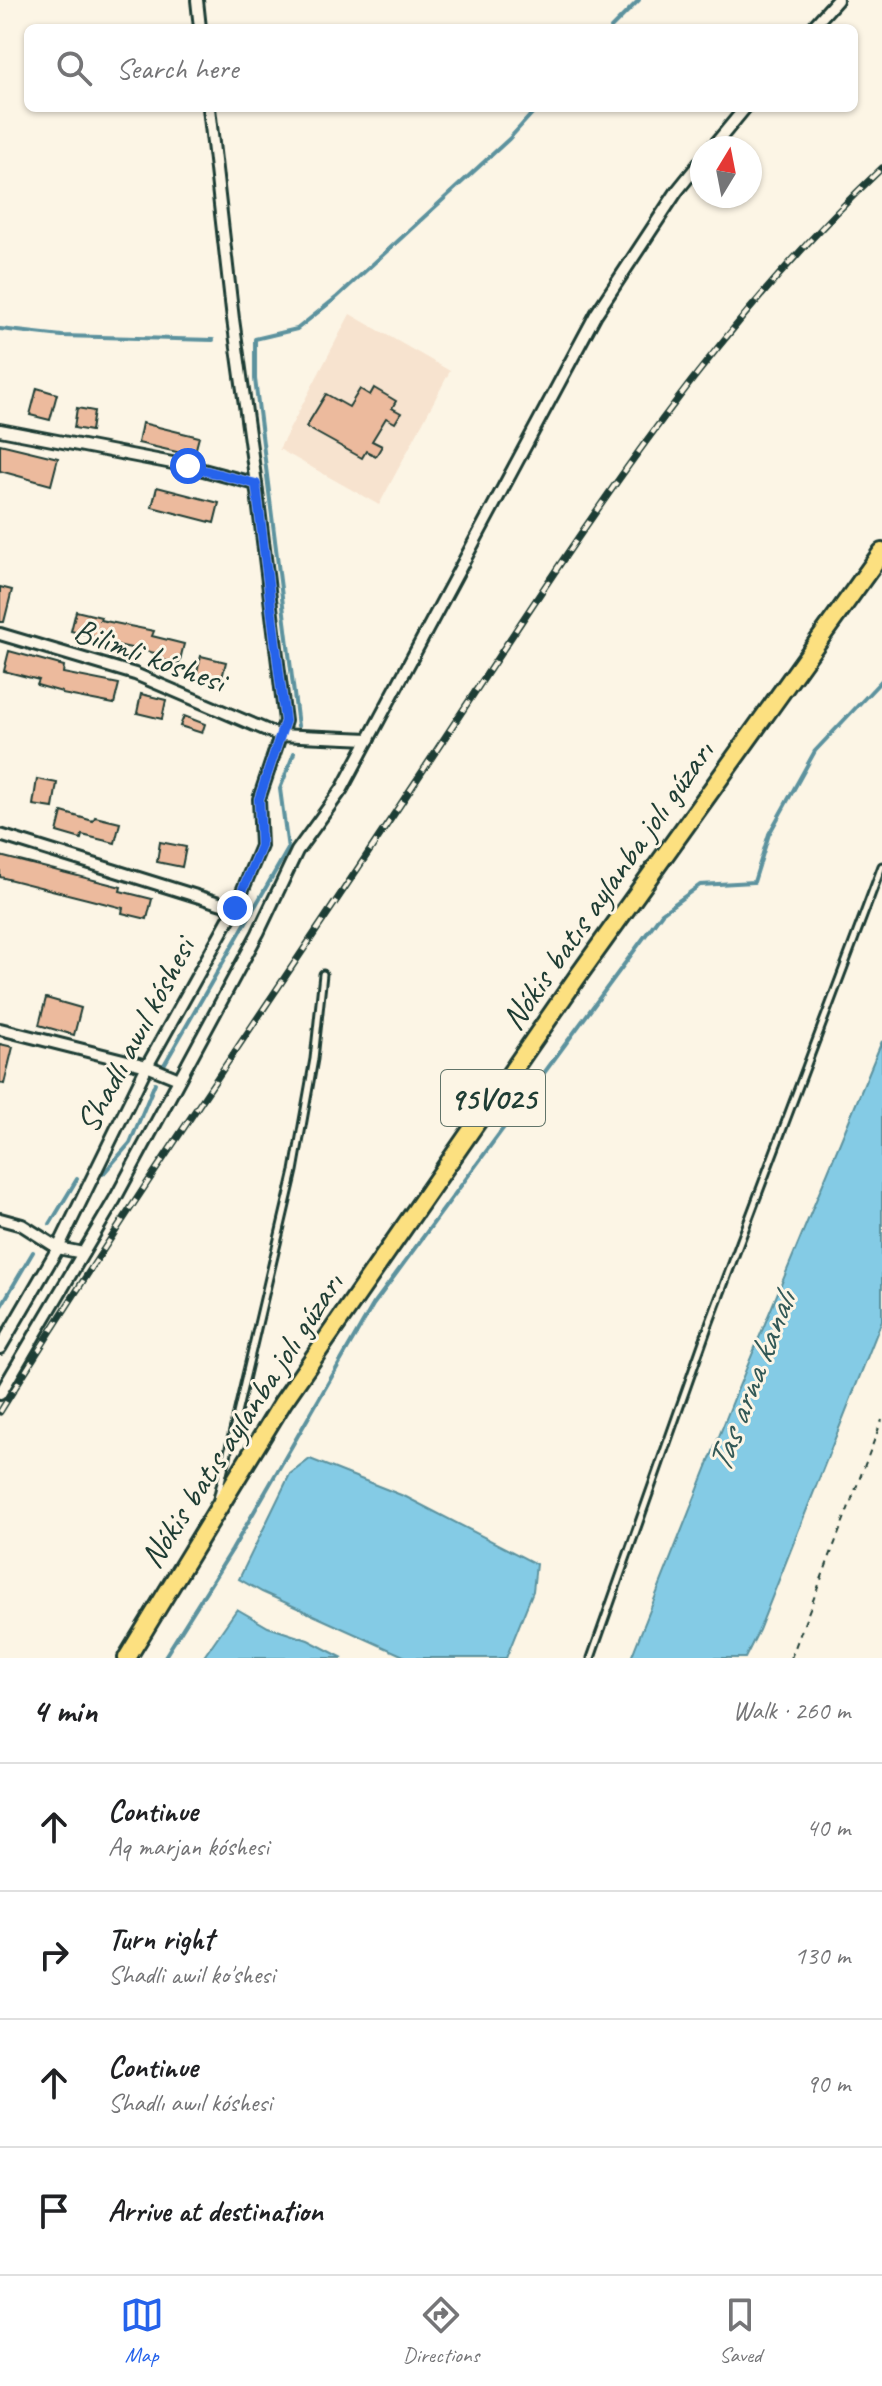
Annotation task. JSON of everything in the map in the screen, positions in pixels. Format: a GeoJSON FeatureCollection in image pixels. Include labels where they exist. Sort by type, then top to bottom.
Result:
{"type":"FeatureCollection","features":[{"type":"Feature","properties":{"kind":"main road","name":"Nókis batıs aylanba jolı gúzarı"},"geometry":{"type":"LineString","coordinates":[[127,1658],[283,1402],[578,976],[882,552]]}},
{"type":"Feature","properties":{"kind":"street"},"geometry":{"type":"LineString","coordinates":[[197,0],[200,24]]}},
{"type":"Feature","properties":{"kind":"street"},"geometry":{"type":"LineString","coordinates":[[816,24],[837,0]]}},
{"type":"Feature","properties":{"kind":"street","name":"Shadlı awıl kóshesi"},"geometry":{"type":"LineString","coordinates":[[0,1348],[58,1248],[147,1066],[235,908],[261,846],[259,799],[285,721],[209,112]]}},
{"type":"Feature","properties":{"kind":"street"},"geometry":{"type":"LineString","coordinates":[[722,136],[742,112]]}},
{"type":"Feature","properties":{"kind":"street"},"geometry":{"type":"LineString","coordinates":[[0,1394],[115,1199],[258,933],[297,851],[342,789],[596,314],[690,175]]}},
{"type":"Feature","properties":{"kind":"street"},"geometry":{"type":"LineString","coordinates":[[0,430],[188,466],[256,484]]}},
{"type":"Feature","properties":{"kind":"street","name":"Bilimli kóshesi"},"geometry":{"type":"LineString","coordinates":[[0,634],[135,674],[278,735]]}},
{"type":"Feature","properties":{"kind":"street"},"geometry":{"type":"LineString","coordinates":[[278,735],[369,739]]}},
{"type":"Feature","properties":{"kind":"street"},"geometry":{"type":"LineString","coordinates":[[0,835],[235,908]]}},
{"type":"Feature","properties":{"kind":"street"},"geometry":{"type":"LineString","coordinates":[[0,1029],[147,1066],[179,1079]]}},
{"type":"Feature","properties":{"kind":"street"},"geometry":{"type":"LineString","coordinates":[[0,1219],[22,1225],[58,1248],[83,1253]]}},
{"type":"Feature","properties":{"kind":"lane"},"geometry":{"type":"LineString","coordinates":[[591,1658],[708,1327],[882,866]]}},
{"type":"Feature","properties":{"kind":"lane"},"geometry":{"type":"LineString","coordinates":[[214,1511],[294,1171],[314,1059],[323,974]]}},
{"type":"Feature","properties":{"kind":"path"},"geometry":{"type":"LineString","coordinates":[[791,1658],[882,1420]]}},
{"type":"Feature","properties":{"kind":"shaded area"},"geometry":{"type":"Polygon","coordinates":[[[350,314],[450,371],[379,505],[279,449],[350,314]]]}},
{"type":"Feature","properties":{"kind":"water","name":"Tas arna kanalı"},"geometry":{"type":"Polygon","coordinates":[[[882,1041],[882,1320],[759,1630],[745,1658],[631,1658],[737,1391],[882,1041]]]}},
{"type":"Feature","properties":{"kind":"water"},"geometry":{"type":"Polygon","coordinates":[[[310,1459],[406,1497],[536,1564],[533,1591],[506,1658],[408,1658],[239,1579],[290,1474],[310,1459]]]}},
{"type":"Feature","properties":{"kind":"water"},"geometry":{"type":"Polygon","coordinates":[[[237,1609],[268,1627],[308,1640],[343,1658],[203,1658],[237,1609]]]}},
{"type":"Feature","properties":{"kind":"building"},"geometry":{"type":"Polygon","coordinates":[[[37,388],[57,394],[50,420],[30,415],[37,388]]]}},
{"type":"Feature","properties":{"kind":"building"},"geometry":{"type":"Polygon","coordinates":[[[374,388],[396,401],[392,408],[401,413],[395,423],[386,418],[372,441],[382,446],[376,456],[366,451],[362,458],[306,427],[326,394],[349,407],[360,389],[370,395],[374,388]]]}},
{"type":"Feature","properties":{"kind":"building"},"geometry":{"type":"Polygon","coordinates":[[[77,408],[94,411],[91,431],[74,428],[77,408]]]}},
{"type":"Feature","properties":{"kind":"building"},"geometry":{"type":"Polygon","coordinates":[[[142,423],[199,437],[194,456],[138,443],[142,423]]]}},
{"type":"Feature","properties":{"kind":"building"},"geometry":{"type":"Polygon","coordinates":[[[0,444],[58,458],[51,485],[0,471],[0,444]]]}},
{"type":"Feature","properties":{"kind":"building"},"geometry":{"type":"Polygon","coordinates":[[[157,487],[219,503],[214,523],[152,507],[157,487]]]}},
{"type":"Feature","properties":{"kind":"building"},"geometry":{"type":"Polygon","coordinates":[[[0,587],[12,590],[4,622],[0,622],[0,587]]]}},
{"type":"Feature","properties":{"kind":"building"},"geometry":{"type":"Polygon","coordinates":[[[76,611],[101,617],[100,620],[154,631],[152,636],[184,644],[179,664],[154,658],[155,653],[98,641],[99,638],[71,631],[76,611]]]}},
{"type":"Feature","properties":{"kind":"building"},"geometry":{"type":"Polygon","coordinates":[[[9,651],[64,666],[63,673],[119,684],[114,704],[62,694],[37,685],[39,680],[4,671],[9,651]]]}},
{"type":"Feature","properties":{"kind":"building"},"geometry":{"type":"Polygon","coordinates":[[[201,656],[226,662],[221,682],[196,676],[201,656]]]}},
{"type":"Feature","properties":{"kind":"building"},"geometry":{"type":"Polygon","coordinates":[[[141,694],[166,700],[162,719],[137,713],[141,694]]]}},
{"type":"Feature","properties":{"kind":"building"},"geometry":{"type":"Polygon","coordinates":[[[184,716],[205,724],[202,733],[180,726],[184,716]]]}},
{"type":"Feature","properties":{"kind":"building"},"geometry":{"type":"Polygon","coordinates":[[[37,779],[57,783],[53,808],[33,805],[37,779]]]}},
{"type":"Feature","properties":{"kind":"building"},"geometry":{"type":"Polygon","coordinates":[[[62,812],[93,821],[95,817],[120,823],[115,843],[82,835],[81,839],[57,832],[62,812]]]}},
{"type":"Feature","properties":{"kind":"building"},"geometry":{"type":"Polygon","coordinates":[[[160,842],[186,847],[182,867],[157,862],[160,842]]]}},
{"type":"Feature","properties":{"kind":"building"},"geometry":{"type":"Polygon","coordinates":[[[0,856],[121,887],[120,891],[152,899],[147,919],[122,913],[123,908],[0,877],[0,856]]]}},
{"type":"Feature","properties":{"kind":"building"},"geometry":{"type":"Polygon","coordinates":[[[46,998],[81,1008],[74,1035],[39,1025],[46,998]]]}},
{"type":"Feature","properties":{"kind":"building"},"geometry":{"type":"Polygon","coordinates":[[[0,1044],[13,1047],[4,1084],[0,1083],[0,1044]]]}},
{"type":"Feature","properties":{"kind":"waterway"},"geometry":{"type":"LineString","coordinates":[[615,24],[639,0]]}},
{"type":"Feature","properties":{"kind":"waterway"},"geometry":{"type":"LineString","coordinates":[[298,726],[255,379],[255,339],[297,329],[337,297],[509,139],[533,112]]}},
{"type":"Feature","properties":{"kind":"waterway"},"geometry":{"type":"LineString","coordinates":[[0,329],[62,336],[213,340]]}},
{"type":"Feature","properties":{"kind":"waterway"},"geometry":{"type":"LineString","coordinates":[[164,1658],[232,1550],[373,1305],[662,913],[700,885],[754,882],[769,834],[815,751],[882,680]]}},
{"type":"Feature","properties":{"kind":"waterway"},"geometry":{"type":"LineString","coordinates":[[164,1065],[288,849],[280,789],[294,753]]}},
{"type":"Feature","properties":{"kind":"waterway"},"geometry":{"type":"LineString","coordinates":[[103,1174],[130,1143],[155,1083]]}},
{"type":"Feature","properties":{"kind":"waterway"},"geometry":{"type":"LineString","coordinates":[[50,1224],[77,1179]]}},
{"type":"Feature","properties":{"kind":"waterway"},"geometry":{"type":"LineString","coordinates":[[0,1308],[33,1252]]}},
{"type":"Feature","properties":{"kind":"railway"},"geometry":{"type":"LineString","coordinates":[[0,1412],[153,1175],[631,462],[749,309],[813,237],[882,168]]}},
{"type":"Feature","properties":{"kind":"route"},"geometry":{"type":"LineString","coordinates":[[188,466],[256,484],[285,721],[259,799],[261,846],[235,908]]}}]}
